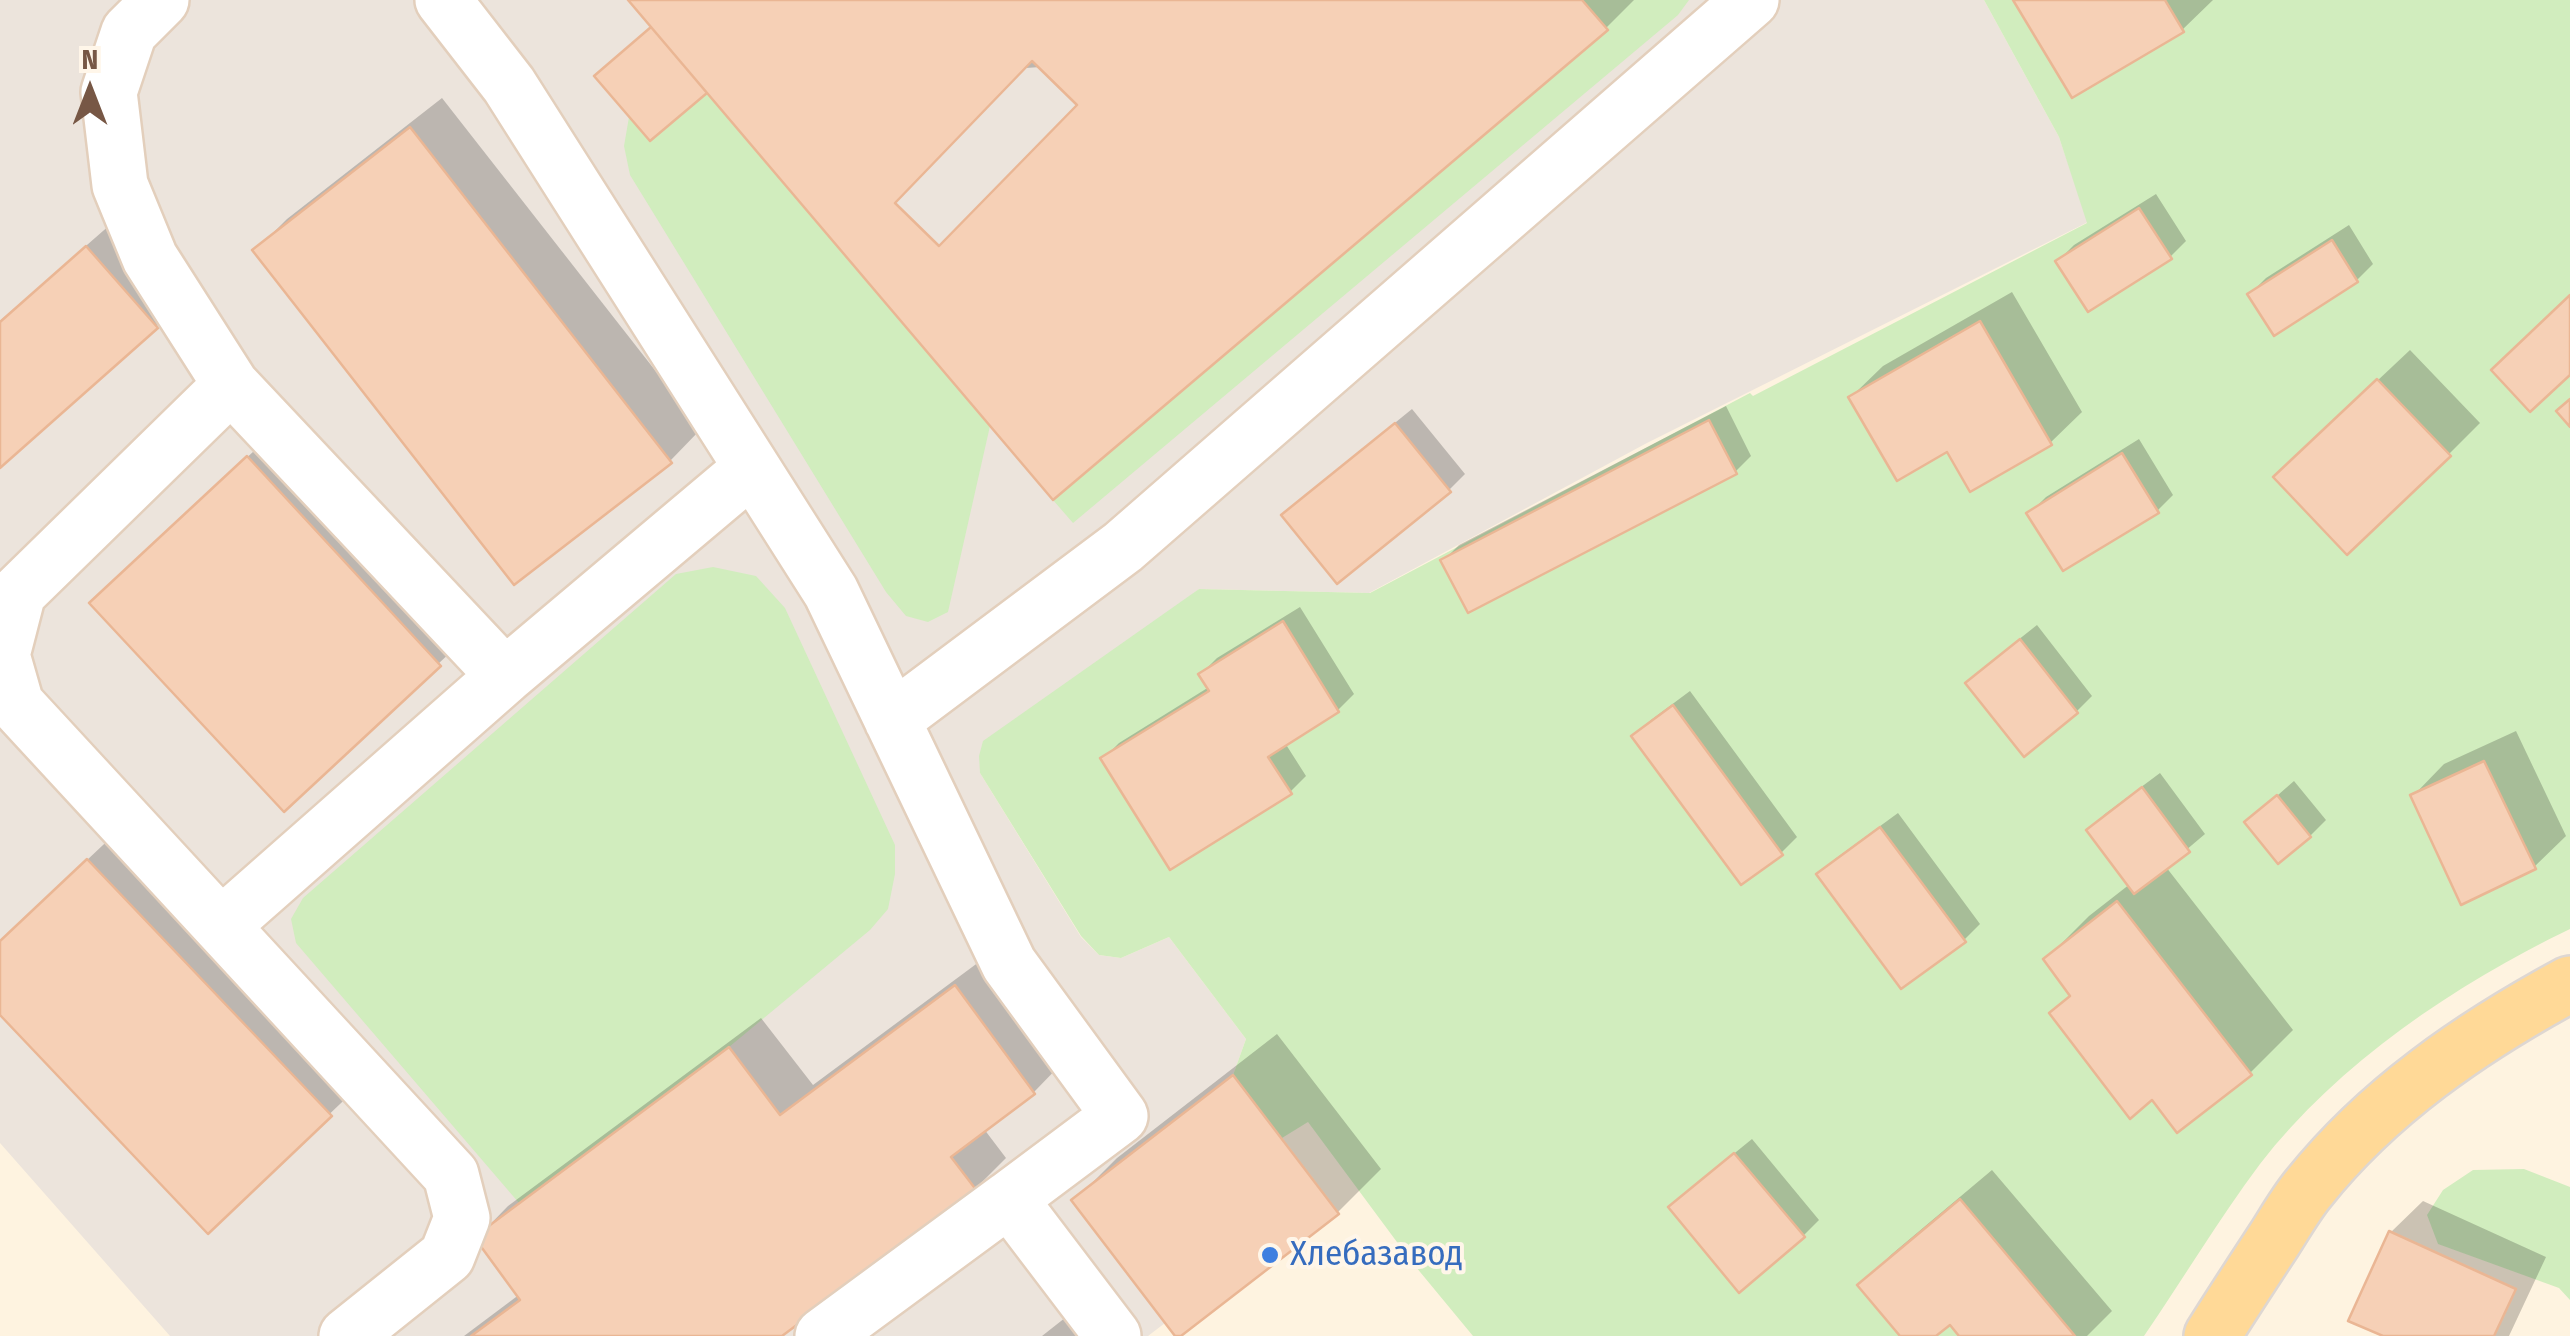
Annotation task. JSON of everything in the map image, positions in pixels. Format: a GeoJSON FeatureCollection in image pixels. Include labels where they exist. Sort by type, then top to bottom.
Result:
{"type":"FeatureCollection","features":[{"type":"Feature","properties":{"kind":"main road"},"geometry":{"type":"LineString","coordinates":[[2212,1336],[2306,1191],[2346,1145],[2450,1056],[2504,1020],[2570,984]]}},
{"type":"Feature","properties":{"kind":"lane"},"geometry":{"type":"LineString","coordinates":[[443,0],[509,85],[831,592],[1009,964],[1120,1116],[824,1336]]}},
{"type":"Feature","properties":{"kind":"lane"},"geometry":{"type":"LineString","coordinates":[[892,720],[1123,547],[1751,0]]}},
{"type":"Feature","properties":{"kind":"lane"},"geometry":{"type":"LineString","coordinates":[[142,11],[109,92],[120,186],[150,258],[232,385],[505,676]]}},
{"type":"Feature","properties":{"kind":"lane"},"geometry":{"type":"LineString","coordinates":[[232,385],[18,593],[2,655],[16,704],[451,1176],[462,1218],[448,1256],[348,1336]]}},
{"type":"Feature","properties":{"kind":"lane"},"geometry":{"type":"LineString","coordinates":[[221,926],[505,676],[752,468]]}},
{"type":"Feature","properties":{"kind":"lane"},"geometry":{"type":"LineString","coordinates":[[1009,1199],[1114,1336]]}},
{"type":"Feature","properties":{"kind":"shaded area"},"geometry":{"type":"Polygon","coordinates":[[[0,0],[1984,0],[2059,137],[2088,222],[1645,444],[1369,593],[1199,589],[980,773],[1081,937],[1099,955],[1121,958],[1169,937],[1246,1039],[1233,1075],[1071,1200],[1165,1323],[1148,1336],[170,1336],[0,1143],[0,0]]]}},
{"type":"Feature","properties":{"kind":"green space"},"geometry":{"type":"Polygon","coordinates":[[[1582,0],[1689,0],[1678,15],[1073,523],[1053,500],[1607,29],[1582,0]]]}},
{"type":"Feature","properties":{"kind":"green space"},"geometry":{"type":"Polygon","coordinates":[[[1984,0],[2570,0],[2570,929],[2442,1001],[2325,1092],[2260,1164],[2144,1336],[1473,1336],[1411,1261],[1308,1122],[1282,1138],[1233,1075],[1246,1039],[1169,937],[1121,958],[1099,955],[1081,936],[980,773],[983,741],[1199,589],[1370,593],[1750,393],[1753,396],[2087,223],[2059,137],[1984,0]]]}},
{"type":"Feature","properties":{"kind":"green space"},"geometry":{"type":"Polygon","coordinates":[[[707,93],[990,426],[948,612],[928,622],[906,616],[886,592],[630,175],[624,146],[629,117],[651,140],[707,93]]]}},
{"type":"Feature","properties":{"kind":"green space"},"geometry":{"type":"Polygon","coordinates":[[[713,567],[756,576],[785,608],[895,845],[895,874],[888,909],[870,930],[729,1047],[519,1203],[296,943],[291,919],[303,898],[676,574],[713,567]]]}},
{"type":"Feature","properties":{"kind":"green space"},"geometry":{"type":"Polygon","coordinates":[[[2524,1169],[2570,1187],[2570,1300],[2559,1288],[2438,1244],[2427,1215],[2443,1190],[2473,1170],[2524,1169]]]}},
{"type":"Feature","properties":{"kind":"building"},"geometry":{"type":"Polygon","coordinates":[[[628,0],[1582,0],[1608,30],[1053,500],[628,0]]]}},
{"type":"Feature","properties":{"kind":"building"},"geometry":{"type":"Polygon","coordinates":[[[2013,0],[2165,0],[2184,32],[2072,98],[2013,0]]]}},
{"type":"Feature","properties":{"kind":"building"},"geometry":{"type":"Polygon","coordinates":[[[651,27],[707,93],[650,141],[594,76],[651,27]]]}},
{"type":"Feature","properties":{"kind":"building"},"geometry":{"type":"Polygon","coordinates":[[[1032,61],[1077,105],[939,246],[895,203],[1032,61]]]}},
{"type":"Feature","properties":{"kind":"building"},"geometry":{"type":"Polygon","coordinates":[[[410,127],[672,463],[514,585],[252,250],[410,127]]]}},
{"type":"Feature","properties":{"kind":"building"},"geometry":{"type":"Polygon","coordinates":[[[2139,208],[2172,259],[2088,312],[2055,261],[2139,208]]]}},
{"type":"Feature","properties":{"kind":"building"},"geometry":{"type":"Polygon","coordinates":[[[2332,240],[2358,282],[2274,336],[2247,294],[2332,240]]]}},
{"type":"Feature","properties":{"kind":"building"},"geometry":{"type":"Polygon","coordinates":[[[86,246],[158,328],[0,468],[0,322],[86,246]]]}},
{"type":"Feature","properties":{"kind":"building"},"geometry":{"type":"Polygon","coordinates":[[[2570,295],[2570,375],[2530,412],[2491,370],[2570,295]]]}},
{"type":"Feature","properties":{"kind":"building"},"geometry":{"type":"Polygon","coordinates":[[[1980,321],[2052,445],[1970,492],[1947,452],[1897,481],[1848,397],[1980,321]]]}},
{"type":"Feature","properties":{"kind":"building"},"geometry":{"type":"Polygon","coordinates":[[[2377,379],[2451,456],[2347,555],[2273,477],[2377,379]]]}},
{"type":"Feature","properties":{"kind":"building"},"geometry":{"type":"Polygon","coordinates":[[[2570,399],[2570,427],[2556,411],[2570,399]]]}},
{"type":"Feature","properties":{"kind":"building"},"geometry":{"type":"Polygon","coordinates":[[[1709,420],[1737,474],[1468,613],[1440,560],[1709,420]]]}},
{"type":"Feature","properties":{"kind":"building"},"geometry":{"type":"Polygon","coordinates":[[[1395,423],[1451,492],[1337,584],[1281,515],[1395,423]]]}},
{"type":"Feature","properties":{"kind":"building"},"geometry":{"type":"Polygon","coordinates":[[[2122,453],[2159,513],[2063,571],[2026,513],[2122,453]]]}},
{"type":"Feature","properties":{"kind":"building"},"geometry":{"type":"Polygon","coordinates":[[[247,456],[441,666],[284,812],[89,603],[247,456]]]}},
{"type":"Feature","properties":{"kind":"building"},"geometry":{"type":"Polygon","coordinates":[[[1283,621],[1339,712],[1268,757],[1292,794],[1170,870],[1100,758],[1209,691],[1198,674],[1283,621]]]}},
{"type":"Feature","properties":{"kind":"building"},"geometry":{"type":"Polygon","coordinates":[[[2020,639],[2078,713],[2024,757],[1965,683],[2020,639]]]}},
{"type":"Feature","properties":{"kind":"building"},"geometry":{"type":"Polygon","coordinates":[[[1673,705],[1783,855],[1741,885],[1631,736],[1673,705]]]}},
{"type":"Feature","properties":{"kind":"building"},"geometry":{"type":"Polygon","coordinates":[[[2484,761],[2536,869],[2461,905],[2410,795],[2484,761]]]}},
{"type":"Feature","properties":{"kind":"building"},"geometry":{"type":"Polygon","coordinates":[[[2142,787],[2190,852],[2134,894],[2086,830],[2142,787]]]}},
{"type":"Feature","properties":{"kind":"building"},"geometry":{"type":"Polygon","coordinates":[[[2277,795],[2311,837],[2278,864],[2244,822],[2277,795]]]}},
{"type":"Feature","properties":{"kind":"building"},"geometry":{"type":"Polygon","coordinates":[[[1880,827],[1966,942],[1901,989],[1816,874],[1880,827]]]}},
{"type":"Feature","properties":{"kind":"building"},"geometry":{"type":"Polygon","coordinates":[[[87,859],[332,1116],[208,1234],[0,1015],[0,941],[87,859]]]}},
{"type":"Feature","properties":{"kind":"building"},"geometry":{"type":"Polygon","coordinates":[[[2117,901],[2252,1075],[2177,1133],[2152,1100],[2130,1119],[2049,1013],[2070,996],[2043,959],[2117,901]]]}},
{"type":"Feature","properties":{"kind":"building"},"geometry":{"type":"Polygon","coordinates":[[[955,985],[1035,1094],[951,1157],[977,1191],[782,1336],[471,1336],[520,1300],[474,1237],[729,1047],[780,1115],[955,985]]]}},
{"type":"Feature","properties":{"kind":"building"},"geometry":{"type":"Polygon","coordinates":[[[1233,1075],[1339,1214],[1181,1336],[1175,1336],[1071,1200],[1233,1075]]]}},
{"type":"Feature","properties":{"kind":"building"},"geometry":{"type":"Polygon","coordinates":[[[1734,1153],[1805,1237],[1739,1293],[1668,1207],[1734,1153]]]}},
{"type":"Feature","properties":{"kind":"building"},"geometry":{"type":"Polygon","coordinates":[[[1960,1199],[2075,1336],[1959,1336],[1950,1325],[1936,1336],[1900,1336],[1857,1285],[1960,1199]]]}},
{"type":"Feature","properties":{"kind":"building"},"geometry":{"type":"Polygon","coordinates":[[[2389,1231],[2516,1289],[2494,1336],[2383,1336],[2348,1321],[2389,1231]]]}},
{"type":"Feature","properties":{"kind":"place","name":"Хлебазавод"},"geometry":{"type":"Point","coordinates":[1270,1255]}}]}
